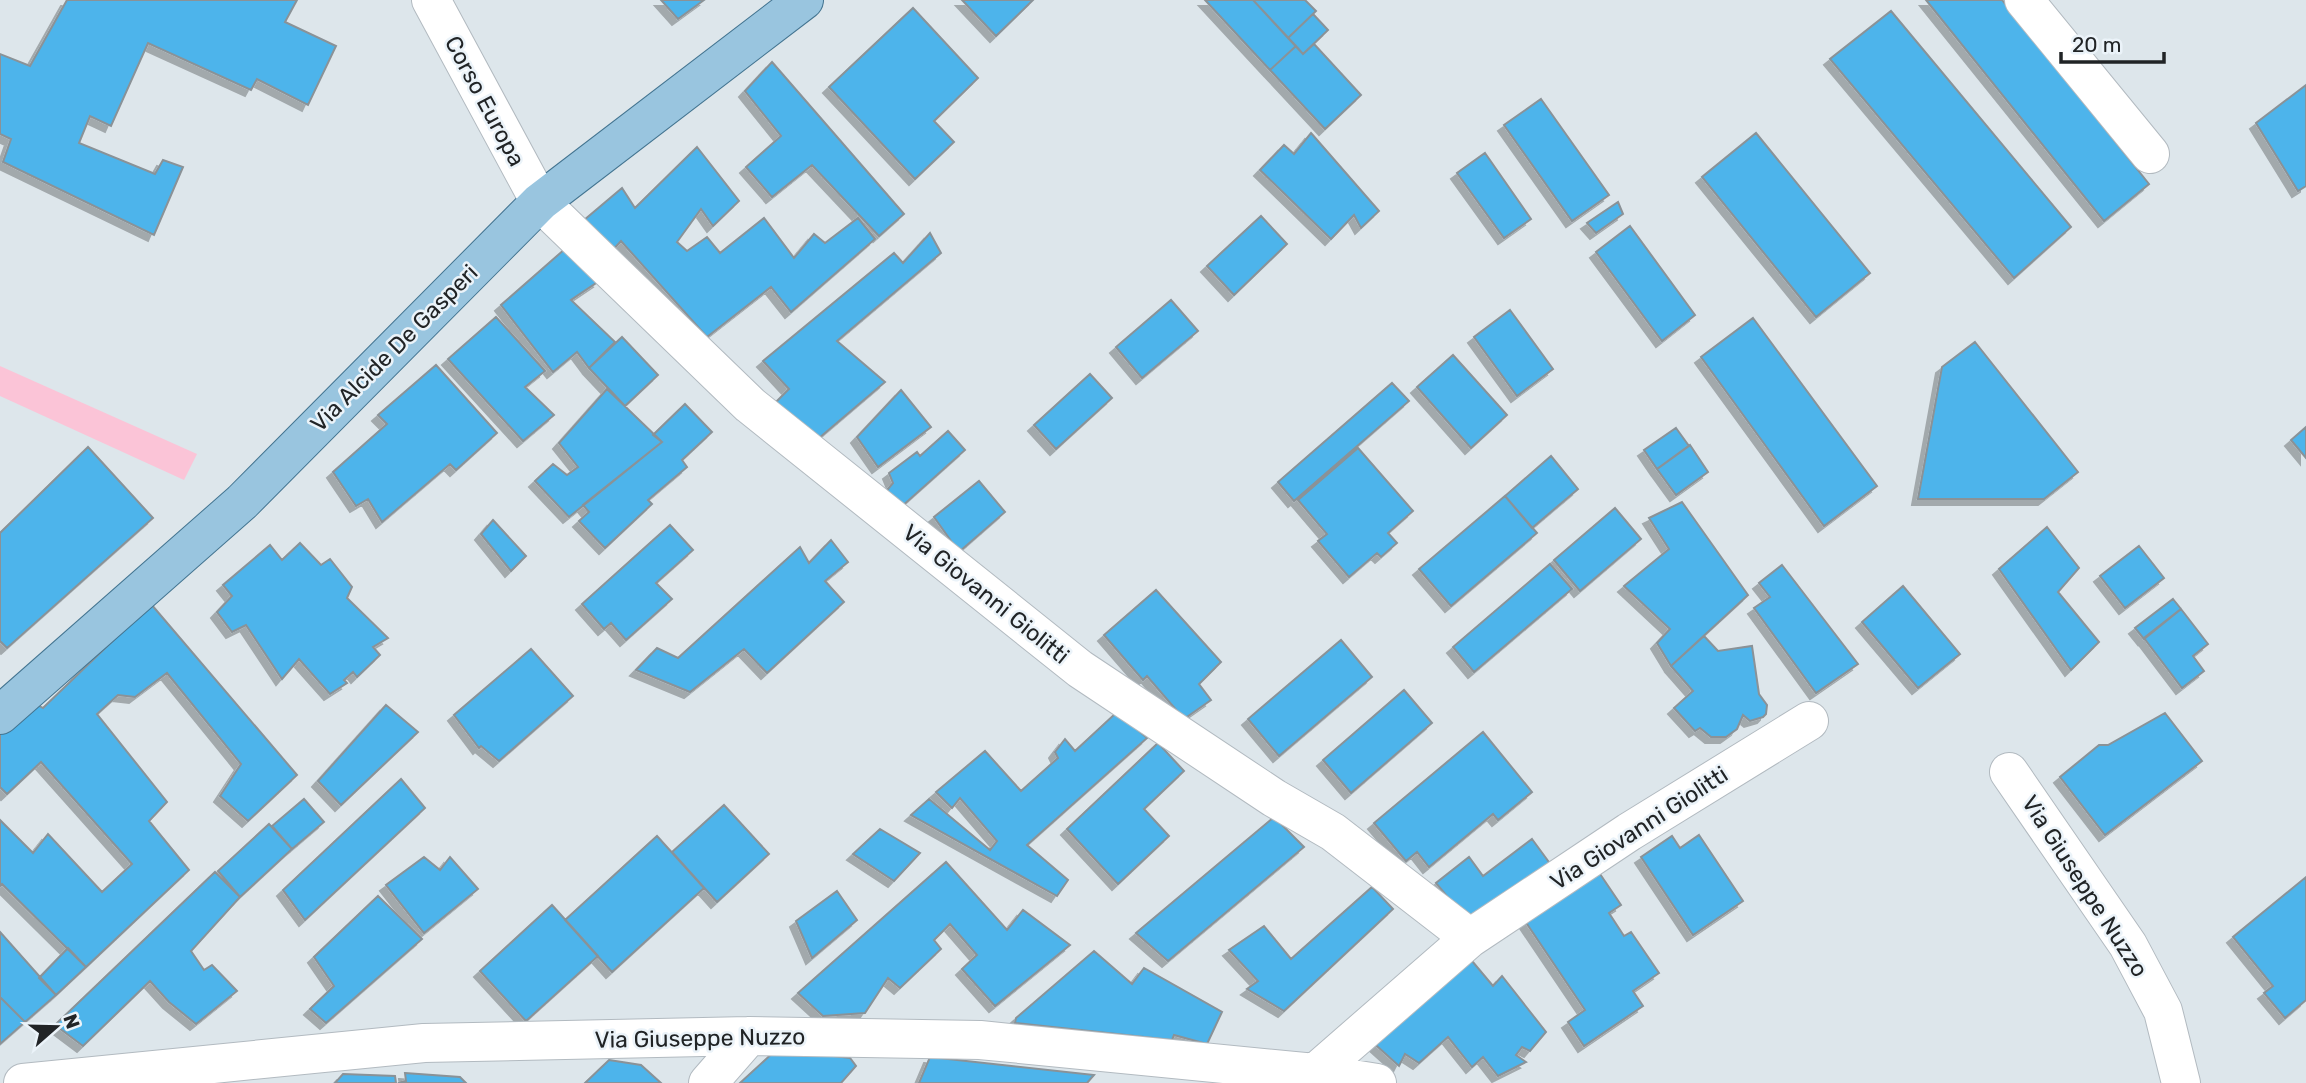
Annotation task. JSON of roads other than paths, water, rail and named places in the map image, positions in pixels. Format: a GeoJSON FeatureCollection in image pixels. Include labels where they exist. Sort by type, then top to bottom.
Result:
{"type":"FeatureCollection","features":[{"type":"Feature","properties":{"kind":"main road","name":"Via Alcide De Gasperi"},"geometry":{"type":"LineString","coordinates":[[0,715],[242,502],[540,202],[803,0]]}},
{"type":"Feature","properties":{"kind":"street","name":"Corso Europa"},"geometry":{"type":"LineString","coordinates":[[431,0],[540,202]]}},
{"type":"Feature","properties":{"kind":"street"},"geometry":{"type":"LineString","coordinates":[[2024,0],[2150,154]]}},
{"type":"Feature","properties":{"kind":"street","name":"Via Giovanni Giolitti"},"geometry":{"type":"LineString","coordinates":[[540,202],[750,405],[1080,669],[1274,797],[1333,832],[1470,938]]}},
{"type":"Feature","properties":{"kind":"street","name":"Via Giovanni Giolitti"},"geometry":{"type":"LineString","coordinates":[[1315,1073],[1470,938],[1629,832],[1808,721]]}},
{"type":"Feature","properties":{"kind":"street","name":"Via Giuseppe Nuzzo"},"geometry":{"type":"LineString","coordinates":[[2009,772],[2128,945],[2163,1011],[2181,1083]]}},
{"type":"Feature","properties":{"kind":"street"},"geometry":{"type":"LineString","coordinates":[[708,1083],[749,1036]]}},
{"type":"Feature","properties":{"kind":"street","name":"Via Giuseppe Nuzzo"},"geometry":{"type":"LineString","coordinates":[[23,1083],[424,1043],[749,1036],[980,1040],[1315,1073],[1364,1082]]}}]}
